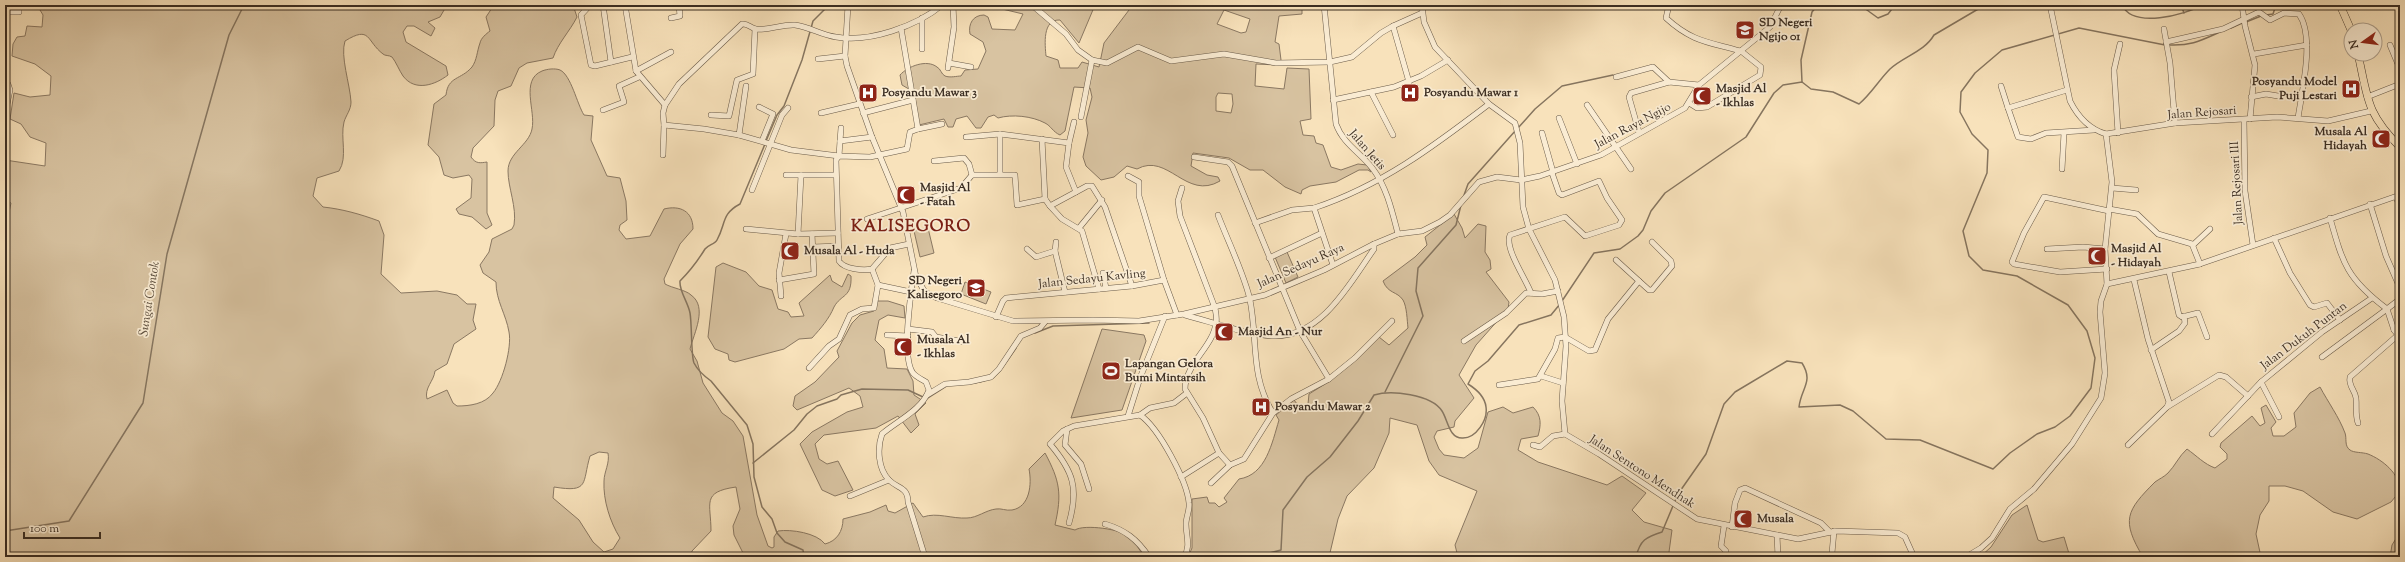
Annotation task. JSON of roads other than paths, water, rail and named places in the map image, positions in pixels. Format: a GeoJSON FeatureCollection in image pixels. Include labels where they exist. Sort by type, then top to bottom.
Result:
{"type":"FeatureCollection","features":[{"type":"Feature","properties":{"kind":"main road"},"geometry":{"type":"LineString","coordinates":[[2340,5],[2347,22]]}},
{"type":"Feature","properties":{"kind":"main road"},"geometry":{"type":"LineString","coordinates":[[2360,62],[2371,111],[2383,130],[2400,147]]}},
{"type":"Feature","properties":{"kind":"street"},"geometry":{"type":"LineString","coordinates":[[5,12],[19,12],[19,5]]}},
{"type":"Feature","properties":{"kind":"street"},"geometry":{"type":"LineString","coordinates":[[590,5],[581,15],[588,60],[591,65],[595,66],[632,57]]}},
{"type":"Feature","properties":{"kind":"street"},"geometry":{"type":"LineString","coordinates":[[603,5],[611,62]]}},
{"type":"Feature","properties":{"kind":"street"},"geometry":{"type":"LineString","coordinates":[[625,5],[632,57],[636,71],[639,77],[665,105]]}},
{"type":"Feature","properties":{"kind":"street"},"geometry":{"type":"LineString","coordinates":[[671,18],[680,16],[679,5]]}},
{"type":"Feature","properties":{"kind":"street"},"geometry":{"type":"LineString","coordinates":[[848,5],[845,56],[863,113],[900,207],[914,268],[920,285],[911,290],[878,285]]}},
{"type":"Feature","properties":{"kind":"street"},"geometry":{"type":"LineString","coordinates":[[663,155],[663,113],[665,105],[679,84],[738,26],[746,23],[755,29],[792,25],[805,26],[822,34],[846,38],[883,34],[901,28],[922,18],[942,5]]}},
{"type":"Feature","properties":{"kind":"street"},"geometry":{"type":"LineString","coordinates":[[953,5],[954,27],[948,66],[971,67]]}},
{"type":"Feature","properties":{"kind":"street"},"geometry":{"type":"LineString","coordinates":[[1032,5],[1066,34],[1078,50],[1092,60],[1107,63],[1138,47],[1171,61],[1224,54],[1276,63],[1330,62],[1352,57],[1381,32],[1422,13]]}},
{"type":"Feature","properties":{"kind":"street","name":"Jalan Jetis"},"geometry":{"type":"LineString","coordinates":[[1324,5],[1336,124],[1344,139],[1372,168],[1380,180],[1391,207],[1398,234]]}},
{"type":"Feature","properties":{"kind":"street"},"geometry":{"type":"LineString","coordinates":[[1422,5],[1422,13],[1428,35],[1435,47],[1489,104],[1515,124],[1519,136],[1523,207],[1529,228],[1548,264],[1560,298],[1564,317],[1565,337],[1563,383],[1565,434],[1553,436],[1540,447],[1533,444]]}},
{"type":"Feature","properties":{"kind":"street"},"geometry":{"type":"LineString","coordinates":[[1669,5],[1666,18],[1685,33],[1705,43],[1740,51],[1761,68],[1760,75],[1707,106],[1697,108],[1689,102]]}},
{"type":"Feature","properties":{"kind":"street","name":"Jalan Raya Ngijo"},"geometry":{"type":"LineString","coordinates":[[1521,180],[1577,164],[1616,147],[1640,132],[1683,110],[1699,85],[1770,28],[1781,5]]}},
{"type":"Feature","properties":{"kind":"street","name":"Jalan Rejosari"},"geometry":{"type":"LineString","coordinates":[[2050,5],[2055,30],[2058,37],[2067,90],[2075,111],[2094,130],[2106,134],[2175,123],[2298,118],[2328,121],[2371,111]]}},
{"type":"Feature","properties":{"kind":"street","name":"Jalan Rejosari III"},"geometry":{"type":"LineString","coordinates":[[2242,5],[2244,21],[2254,54],[2255,65],[2247,119],[2245,191],[2253,245]]}},
{"type":"Feature","properties":{"kind":"street"},"geometry":{"type":"LineString","coordinates":[[2167,45],[2223,29],[2244,21],[2259,12],[2270,20],[2284,13],[2299,14],[2307,45],[2307,67],[2298,118]]}},
{"type":"Feature","properties":{"kind":"street"},"geometry":{"type":"LineString","coordinates":[[922,18],[922,49]]}},
{"type":"Feature","properties":{"kind":"street"},"geometry":{"type":"LineString","coordinates":[[1393,26],[1409,82]]}},
{"type":"Feature","properties":{"kind":"street"},"geometry":{"type":"LineString","coordinates":[[901,28],[918,129]]}},
{"type":"Feature","properties":{"kind":"street"},"geometry":{"type":"LineString","coordinates":[[711,115],[730,116],[737,80],[752,74],[754,68],[755,29]]}},
{"type":"Feature","properties":{"kind":"street"},"geometry":{"type":"LineString","coordinates":[[2164,29],[2175,123]]}},
{"type":"Feature","properties":{"kind":"street"},"geometry":{"type":"LineString","coordinates":[[2118,133],[2114,70],[2120,44]]}},
{"type":"Feature","properties":{"kind":"street"},"geometry":{"type":"LineString","coordinates":[[2254,54],[2307,45]]}},
{"type":"Feature","properties":{"kind":"street"},"geometry":{"type":"LineString","coordinates":[[2390,45],[2400,69]]}},
{"type":"Feature","properties":{"kind":"street"},"geometry":{"type":"LineString","coordinates":[[636,71],[671,52]]}},
{"type":"Feature","properties":{"kind":"street"},"geometry":{"type":"LineString","coordinates":[[818,59],[845,56]]}},
{"type":"Feature","properties":{"kind":"street"},"geometry":{"type":"LineString","coordinates":[[1081,117],[1092,60]]}},
{"type":"Feature","properties":{"kind":"street"},"geometry":{"type":"LineString","coordinates":[[1333,100],[1409,82],[1448,60]]}},
{"type":"Feature","properties":{"kind":"street"},"geometry":{"type":"LineString","coordinates":[[1616,77],[1653,67],[1669,82]]}},
{"type":"Feature","properties":{"kind":"street"},"geometry":{"type":"LineString","coordinates":[[603,110],[624,102],[619,86],[639,77]]}},
{"type":"Feature","properties":{"kind":"street"},"geometry":{"type":"LineString","coordinates":[[1640,132],[1629,94],[1669,82],[1699,85]]}},
{"type":"Feature","properties":{"kind":"street"},"geometry":{"type":"LineString","coordinates":[[5,83],[8,84],[10,90],[5,114]]}},
{"type":"Feature","properties":{"kind":"street"},"geometry":{"type":"LineString","coordinates":[[2367,97],[2400,84]]}},
{"type":"Feature","properties":{"kind":"street"},"geometry":{"type":"LineString","coordinates":[[738,135],[746,86]]}},
{"type":"Feature","properties":{"kind":"street"},"geometry":{"type":"LineString","coordinates":[[2001,86],[2020,139],[2031,139],[2046,133],[2094,130]]}},
{"type":"Feature","properties":{"kind":"street"},"geometry":{"type":"LineString","coordinates":[[2008,108],[2067,90]]}},
{"type":"Feature","properties":{"kind":"street"},"geometry":{"type":"LineString","coordinates":[[1371,92],[1393,135]]}},
{"type":"Feature","properties":{"kind":"street"},"geometry":{"type":"LineString","coordinates":[[2251,97],[2266,94],[2278,96]]}},
{"type":"Feature","properties":{"kind":"street"},"geometry":{"type":"LineString","coordinates":[[863,113],[913,100]]}},
{"type":"Feature","properties":{"kind":"street"},"geometry":{"type":"LineString","coordinates":[[822,113],[860,104]]}},
{"type":"Feature","properties":{"kind":"street"},"geometry":{"type":"LineString","coordinates":[[1255,223],[1292,210],[1314,208],[1343,198],[1380,180],[1414,160],[1489,104]]}},
{"type":"Feature","properties":{"kind":"street"},"geometry":{"type":"LineString","coordinates":[[1587,105],[1631,168]]}},
{"type":"Feature","properties":{"kind":"street"},"geometry":{"type":"LineString","coordinates":[[752,190],[773,114],[759,107]]}},
{"type":"Feature","properties":{"kind":"street"},"geometry":{"type":"LineString","coordinates":[[766,143],[782,115],[788,108]]}},
{"type":"Feature","properties":{"kind":"street"},"geometry":{"type":"LineString","coordinates":[[1559,118],[1577,164]]}},
{"type":"Feature","properties":{"kind":"street"},"geometry":{"type":"LineString","coordinates":[[1074,122],[1066,142],[1066,167],[1076,192]]}},
{"type":"Feature","properties":{"kind":"street"},"geometry":{"type":"LineString","coordinates":[[664,125],[704,129],[738,135],[791,150],[861,158],[907,149],[910,132],[942,124]]}},
{"type":"Feature","properties":{"kind":"street"},"geometry":{"type":"LineString","coordinates":[[841,128],[839,156],[836,160],[835,175],[840,263],[845,266],[861,270],[872,269],[887,250],[909,244]]}},
{"type":"Feature","properties":{"kind":"street"},"geometry":{"type":"LineString","coordinates":[[1531,293],[1512,254],[1509,240],[1510,235],[1565,216],[1585,236],[1621,223],[1621,217],[1607,198],[1599,182],[1562,195],[1558,193],[1542,132]]}},
{"type":"Feature","properties":{"kind":"street"},"geometry":{"type":"LineString","coordinates":[[2062,169],[2064,133]]}},
{"type":"Feature","properties":{"kind":"street"},"geometry":{"type":"LineString","coordinates":[[966,137],[1000,134],[1066,142]]}},
{"type":"Feature","properties":{"kind":"street"},"geometry":{"type":"LineString","coordinates":[[1000,134],[1000,174]]}},
{"type":"Feature","properties":{"kind":"street"},"geometry":{"type":"LineString","coordinates":[[1966,557],[1981,548],[1992,538],[2010,509],[2034,489],[2082,431],[2101,398],[2105,373],[2100,312],[2101,301],[2108,284],[2105,249],[2112,188],[2106,134]]}},
{"type":"Feature","properties":{"kind":"street"},"geometry":{"type":"LineString","coordinates":[[840,141],[872,137]]}},
{"type":"Feature","properties":{"kind":"street"},"geometry":{"type":"LineString","coordinates":[[1042,139],[1045,199],[1062,219],[1079,228],[1086,244],[1099,289]]}},
{"type":"Feature","properties":{"kind":"street"},"geometry":{"type":"LineString","coordinates":[[1194,157],[1230,163],[1300,331],[1329,379]]}},
{"type":"Feature","properties":{"kind":"street"},"geometry":{"type":"LineString","coordinates":[[934,161],[964,158],[969,164],[972,175]]}},
{"type":"Feature","properties":{"kind":"street"},"geometry":{"type":"LineString","coordinates":[[867,218],[961,188],[972,175],[1000,174],[1016,176],[1017,205],[1045,199]]}},
{"type":"Feature","properties":{"kind":"street"},"geometry":{"type":"LineString","coordinates":[[786,175],[835,175]]}},
{"type":"Feature","properties":{"kind":"street"},"geometry":{"type":"LineString","coordinates":[[798,234],[801,175]]}},
{"type":"Feature","properties":{"kind":"street"},"geometry":{"type":"LineString","coordinates":[[1128,176],[1139,182],[1139,196],[1164,280]]}},
{"type":"Feature","properties":{"kind":"street","name":"Jalan Sedayu Raya"},"geometry":{"type":"LineString","coordinates":[[920,285],[931,296],[1013,321],[1139,321],[1184,314],[1215,308],[1282,288],[1333,265],[1374,244],[1398,234],[1422,230],[1440,222],[1450,215],[1468,192],[1479,182],[1497,178],[1521,180]]}},
{"type":"Feature","properties":{"kind":"street"},"geometry":{"type":"LineString","coordinates":[[1050,206],[1087,186],[1092,186],[1102,200],[1132,286]]}},
{"type":"Feature","properties":{"kind":"street"},"geometry":{"type":"LineString","coordinates":[[1182,188],[1178,201],[1180,216],[1215,308],[1217,323],[1214,333],[1186,379],[1185,388],[1187,394],[1203,418],[1219,453],[1230,465]]}},
{"type":"Feature","properties":{"kind":"street"},"geometry":{"type":"LineString","coordinates":[[2112,188],[2136,190]]}},
{"type":"Feature","properties":{"kind":"street"},"geometry":{"type":"LineString","coordinates":[[2108,284],[2134,280],[2200,264],[2370,204],[2398,196],[2400,207]]}},
{"type":"Feature","properties":{"kind":"street"},"geometry":{"type":"LineString","coordinates":[[2107,269],[2060,272],[2014,264],[2012,262],[2024,233],[2044,197],[2137,214],[2158,234],[2193,245]]}},
{"type":"Feature","properties":{"kind":"street"},"geometry":{"type":"LineString","coordinates":[[1079,228],[1102,200]]}},
{"type":"Feature","properties":{"kind":"street"},"geometry":{"type":"LineString","coordinates":[[2370,204],[2386,256],[2400,288]]}},
{"type":"Feature","properties":{"kind":"street"},"geometry":{"type":"LineString","coordinates":[[1314,208],[1333,265]]}},
{"type":"Feature","properties":{"kind":"street"},"geometry":{"type":"LineString","coordinates":[[1218,215],[1250,298],[1255,332],[1255,354],[1258,378],[1265,400],[1273,413]]}},
{"type":"Feature","properties":{"kind":"street"},"geometry":{"type":"LineString","coordinates":[[2330,218],[2339,254],[2346,268],[2372,298],[2387,309],[2394,330],[2399,337],[2350,377],[2350,383],[2356,398],[2354,414],[2358,423]]}},
{"type":"Feature","properties":{"kind":"street"},"geometry":{"type":"LineString","coordinates":[[746,229],[786,234],[838,233]]}},
{"type":"Feature","properties":{"kind":"street"},"geometry":{"type":"LineString","coordinates":[[2193,245],[2210,229]]}},
{"type":"Feature","properties":{"kind":"street"},"geometry":{"type":"LineString","coordinates":[[1269,258],[1322,233]]}},
{"type":"Feature","properties":{"kind":"street"},"geometry":{"type":"LineString","coordinates":[[782,296],[779,280],[786,234]]}},
{"type":"Feature","properties":{"kind":"street"},"geometry":{"type":"LineString","coordinates":[[779,280],[814,274],[812,234]]}},
{"type":"Feature","properties":{"kind":"street"},"geometry":{"type":"LineString","coordinates":[[2274,238],[2290,273],[2310,305],[2314,307],[2328,303],[2340,320]]}},
{"type":"Feature","properties":{"kind":"street"},"geometry":{"type":"LineString","coordinates":[[1056,242],[1055,251],[1065,292]]}},
{"type":"Feature","properties":{"kind":"street"},"geometry":{"type":"LineString","coordinates":[[1616,260],[1649,290],[1652,290],[1672,265],[1652,242]]}},
{"type":"Feature","properties":{"kind":"street"},"geometry":{"type":"LineString","coordinates":[[1184,314],[1277,336],[1300,331],[1311,326],[1331,307],[1354,278],[1374,249],[1374,244]]}},
{"type":"Feature","properties":{"kind":"street"},"geometry":{"type":"LineString","coordinates":[[2193,245],[2200,264]]}},
{"type":"Feature","properties":{"kind":"street"},"geometry":{"type":"LineString","coordinates":[[813,247],[838,246]]}},
{"type":"Feature","properties":{"kind":"street"},"geometry":{"type":"LineString","coordinates":[[2047,249],[2084,247],[2105,249]]}},
{"type":"Feature","properties":{"kind":"street"},"geometry":{"type":"LineString","coordinates":[[1027,249],[1036,257],[1055,251]]}},
{"type":"Feature","properties":{"kind":"street"},"geometry":{"type":"LineString","coordinates":[[914,268],[908,329],[910,362],[914,373],[926,382],[929,390],[925,397]]}},
{"type":"Feature","properties":{"kind":"street"},"geometry":{"type":"LineString","coordinates":[[809,368],[839,338],[850,315],[862,309],[874,308],[878,285],[872,269]]}},
{"type":"Feature","properties":{"kind":"street"},"geometry":{"type":"LineString","coordinates":[[2169,272],[2179,315],[2184,316],[2198,313],[2207,337]]}},
{"type":"Feature","properties":{"kind":"street"},"geometry":{"type":"LineString","coordinates":[[1103,274],[1106,288]]}},
{"type":"Feature","properties":{"kind":"street","name":"Jalan Sedayu Kavling"},"geometry":{"type":"LineString","coordinates":[[996,317],[1003,300],[1006,298],[1132,286],[1164,280],[1177,315]]}},
{"type":"Feature","properties":{"kind":"street"},"geometry":{"type":"LineString","coordinates":[[2134,280],[2159,378],[2168,397],[2167,407]]}},
{"type":"Feature","properties":{"kind":"street"},"geometry":{"type":"LineString","coordinates":[[1499,385],[1538,379],[1555,349],[1557,339],[1565,337],[1586,350],[1594,351],[1602,338],[1608,319],[1639,281]]}},
{"type":"Feature","properties":{"kind":"street"},"geometry":{"type":"LineString","coordinates":[[1464,341],[1506,313],[1520,298],[1531,293],[1542,294],[1558,291]]}},
{"type":"Feature","properties":{"kind":"street","name":"Jalan Dukuh Puntan"},"geometry":{"type":"LineString","coordinates":[[2279,417],[2261,382],[2340,320],[2372,298]]}},
{"type":"Feature","properties":{"kind":"street"},"geometry":{"type":"LineString","coordinates":[[2322,357],[2400,299]]}},
{"type":"Feature","properties":{"kind":"street"},"geometry":{"type":"LineString","coordinates":[[1128,416],[1140,378],[1165,316]]}},
{"type":"Feature","properties":{"kind":"street"},"geometry":{"type":"LineString","coordinates":[[2151,350],[2179,331],[2184,323],[2184,316]]}},
{"type":"Feature","properties":{"kind":"street"},"geometry":{"type":"LineString","coordinates":[[1211,482],[1230,465],[1244,459],[1273,413],[1291,398],[1329,379],[1355,358],[1392,321]]}},
{"type":"Feature","properties":{"kind":"street"},"geometry":{"type":"LineString","coordinates":[[925,557],[906,490],[889,480],[882,468],[879,454],[882,434],[925,397],[946,384],[969,382],[995,375],[1021,336],[1040,328],[1046,322]]}},
{"type":"Feature","properties":{"kind":"street"},"geometry":{"type":"LineString","coordinates":[[2394,330],[2400,326]]}},
{"type":"Feature","properties":{"kind":"street"},"geometry":{"type":"LineString","coordinates":[[908,329],[932,332],[936,337],[965,342]]}},
{"type":"Feature","properties":{"kind":"street"},"geometry":{"type":"LineString","coordinates":[[887,335],[908,336]]}},
{"type":"Feature","properties":{"kind":"street"},"geometry":{"type":"LineString","coordinates":[[2128,445],[2167,407],[2220,375],[2226,377],[2248,396]]}},
{"type":"Feature","properties":{"kind":"street"},"geometry":{"type":"LineString","coordinates":[[1541,376],[1563,383]]}},
{"type":"Feature","properties":{"kind":"street"},"geometry":{"type":"LineString","coordinates":[[2212,434],[2261,382]]}},
{"type":"Feature","properties":{"kind":"street"},"geometry":{"type":"LineString","coordinates":[[1069,523],[1074,496],[1072,476],[1066,463],[1050,444],[1067,429],[1128,416],[1140,415],[1150,408],[1174,403],[1187,394]]}},
{"type":"Feature","properties":{"kind":"street"},"geometry":{"type":"LineString","coordinates":[[1140,415],[1162,441],[1181,477],[1189,502],[1186,523],[1188,548],[1184,557]]}},
{"type":"Feature","properties":{"kind":"street"},"geometry":{"type":"LineString","coordinates":[[1067,429],[1065,445],[1081,464],[1089,489]]}},
{"type":"Feature","properties":{"kind":"street","name":"Jalan Sentono Mendhak"},"geometry":{"type":"LineString","coordinates":[[1565,434],[1599,454],[1697,519],[1724,526],[1798,539],[1832,532],[1898,533],[1905,537],[1914,557]]}},
{"type":"Feature","properties":{"kind":"street"},"geometry":{"type":"LineString","coordinates":[[1181,477],[1219,453]]}},
{"type":"Feature","properties":{"kind":"street"},"geometry":{"type":"LineString","coordinates":[[850,496],[889,480]]}},
{"type":"Feature","properties":{"kind":"street"},"geometry":{"type":"LineString","coordinates":[[1732,527],[1735,503],[1740,490],[1745,488],[1821,523],[1832,532],[1832,554],[1836,557]]}},
{"type":"Feature","properties":{"kind":"street"},"geometry":{"type":"LineString","coordinates":[[1104,524],[1127,532],[1141,545],[1149,557]]}},
{"type":"Feature","properties":{"kind":"street"},"geometry":{"type":"LineString","coordinates":[[1724,526],[1721,546],[1726,551],[1724,557]]}},
{"type":"Feature","properties":{"kind":"street"},"geometry":{"type":"LineString","coordinates":[[1777,535],[1778,557]]}},
{"type":"Feature","properties":{"kind":"waterway","name":"Sungai Contok"},"geometry":{"type":"LineString","coordinates":[[5,531],[69,521],[143,403],[167,254],[229,35],[244,5]]}},
{"type":"Feature","properties":{"kind":"waterway"},"geometry":{"type":"LineString","coordinates":[[766,141],[777,115],[784,106],[802,60],[813,21],[829,5]]}},
{"type":"Feature","properties":{"kind":"waterway"},"geometry":{"type":"LineString","coordinates":[[1802,82],[1801,60],[1812,12],[1816,7],[1826,5]]}},
{"type":"Feature","properties":{"kind":"waterway"},"geometry":{"type":"LineString","coordinates":[[1860,5],[1878,18],[1888,14],[1895,5]]}},
{"type":"Feature","properties":{"kind":"waterway"},"geometry":{"type":"LineString","coordinates":[[1562,301],[1594,253],[1620,249],[1638,236],[1643,230],[1651,211],[1665,193],[1746,137],[1774,93],[1783,85],[1802,82],[1811,89],[1833,92],[1859,104],[1890,69],[1925,46],[1934,35],[1985,5]]}},
{"type":"Feature","properties":{"kind":"waterway"},"geometry":{"type":"LineString","coordinates":[[2122,5],[2128,12],[2137,17],[2148,18],[2172,16],[2184,13],[2202,5]]}},
{"type":"Feature","properties":{"kind":"waterway"},"geometry":{"type":"LineString","coordinates":[[2181,5],[2184,13]]}},
{"type":"Feature","properties":{"kind":"waterway"},"geometry":{"type":"LineString","coordinates":[[2266,15],[2273,14],[2276,5]]}},
{"type":"Feature","properties":{"kind":"waterway"},"geometry":{"type":"LineString","coordinates":[[2246,22],[2261,16]]}},
{"type":"Feature","properties":{"kind":"waterway"},"geometry":{"type":"LineString","coordinates":[[2231,28],[2242,23]]}},
{"type":"Feature","properties":{"kind":"waterway"},"geometry":{"type":"LineString","coordinates":[[1636,557],[1644,540],[1662,532],[1678,494],[1706,454],[1724,404],[1735,392],[1787,361],[1802,363],[1807,375],[1806,385],[1799,407],[1840,405],[1853,411],[1886,439],[1920,440],[1993,469],[2010,453],[2037,434],[2055,427],[2070,416],[2091,388],[2095,358],[2087,331],[2068,305],[2017,276],[1983,270],[1969,256],[1963,231],[1987,173],[1988,150],[1972,134],[1960,112],[1961,92],[1975,73],[2002,50],[2079,28],[2165,45]]}},
{"type":"Feature","properties":{"kind":"waterway"},"geometry":{"type":"LineString","coordinates":[[2169,45],[2183,45],[2195,42],[2220,32]]}},
{"type":"Feature","properties":{"kind":"waterway"},"geometry":{"type":"LineString","coordinates":[[1518,128],[1535,109],[1562,86],[1613,75]]}},
{"type":"Feature","properties":{"kind":"waterway"},"geometry":{"type":"LineString","coordinates":[[1463,198],[1468,184],[1516,130]]}},
{"type":"Feature","properties":{"kind":"waterway"},"geometry":{"type":"LineString","coordinates":[[765,144],[740,204],[727,216],[715,243],[705,249],[694,266],[680,281],[680,285],[690,313],[692,354],[694,363],[701,373],[711,381],[747,425],[753,444],[754,477],[762,507],[772,519],[777,533],[785,542],[803,550],[804,557]]}},
{"type":"Feature","properties":{"kind":"waterway"},"geometry":{"type":"LineString","coordinates":[[1385,392],[1423,316],[1416,291],[1418,268],[1456,225],[1461,205]]}},
{"type":"Feature","properties":{"kind":"waterway"},"geometry":{"type":"LineString","coordinates":[[1254,557],[1281,550],[1283,510],[1307,477],[1330,457],[1358,421],[1374,395],[1400,393],[1420,397],[1429,401],[1437,405],[1442,411],[1452,432],[1455,435],[1463,438],[1468,437],[1477,432],[1483,423],[1486,412],[1485,403],[1482,397],[1468,384],[1475,371],[1488,361],[1519,325],[1551,315],[1560,304]]}},
{"type":"Feature","properties":{"kind":"waterway"},"geometry":{"type":"LineString","coordinates":[[1035,333],[1053,326],[1149,323]]}},
{"type":"Feature","properties":{"kind":"waterway"},"geometry":{"type":"LineString","coordinates":[[1002,368],[1016,348]]}},
{"type":"Feature","properties":{"kind":"waterway"},"geometry":{"type":"LineString","coordinates":[[993,378],[1000,371]]}},
{"type":"Feature","properties":{"kind":"waterway"},"geometry":{"type":"LineString","coordinates":[[974,383],[984,381]]}},
{"type":"Feature","properties":{"kind":"waterway"},"geometry":{"type":"LineString","coordinates":[[926,399],[948,385]]}},
{"type":"Feature","properties":{"kind":"waterway"},"geometry":{"type":"LineString","coordinates":[[753,463],[794,430],[807,414],[817,406],[837,399],[841,395],[862,389],[908,390],[923,397]]}},
{"type":"Feature","properties":{"kind":"place","name":"SD Negeri Ngijo 01"},"geometry":{"type":"Point","coordinates":[1745,30]}},
{"type":"Feature","properties":{"kind":"place","name":"Posyandu Model Puji Lestari"},"geometry":{"type":"Point","coordinates":[2351,89]}},
{"type":"Feature","properties":{"kind":"place","name":"Posyandu Mawar 3"},"geometry":{"type":"Point","coordinates":[868,93]}},
{"type":"Feature","properties":{"kind":"place","name":"Posyandu Mawar 1"},"geometry":{"type":"Point","coordinates":[1410,93]}},
{"type":"Feature","properties":{"kind":"place","name":"Masjid Al - Ikhlas"},"geometry":{"type":"Point","coordinates":[1702,96]}},
{"type":"Feature","properties":{"kind":"place","name":"Musala Al Hidayah"},"geometry":{"type":"Point","coordinates":[2381,139]}},
{"type":"Feature","properties":{"kind":"place","name":"Masjid Al - Fatah"},"geometry":{"type":"Point","coordinates":[906,195]}},
{"type":"Feature","properties":{"kind":"place","name":"Musala Al - Huda"},"geometry":{"type":"Point","coordinates":[790,251]}},
{"type":"Feature","properties":{"kind":"place","name":"Masjid Al - Hidayah"},"geometry":{"type":"Point","coordinates":[2097,256]}},
{"type":"Feature","properties":{"kind":"place","name":"SD Negeri Kalisegoro"},"geometry":{"type":"Point","coordinates":[976,288]}},
{"type":"Feature","properties":{"kind":"place","name":"Masjid An - Nur"},"geometry":{"type":"Point","coordinates":[1224,332]}},
{"type":"Feature","properties":{"kind":"place","name":"Musala Al - Ikhlas"},"geometry":{"type":"Point","coordinates":[903,347]}},
{"type":"Feature","properties":{"kind":"place","name":"Lapangan Gelora Bumi Mintarsih"},"geometry":{"type":"Point","coordinates":[1111,371]}},
{"type":"Feature","properties":{"kind":"place","name":"Posyandu Mawar 2"},"geometry":{"type":"Point","coordinates":[1261,407]}},
{"type":"Feature","properties":{"kind":"place","name":"Musala"},"geometry":{"type":"Point","coordinates":[1743,519]}},
{"type":"Feature","properties":{"kind":"district","name":"KALISEGORO"},"geometry":{"type":"Point","coordinates":[911,227]}}]}
